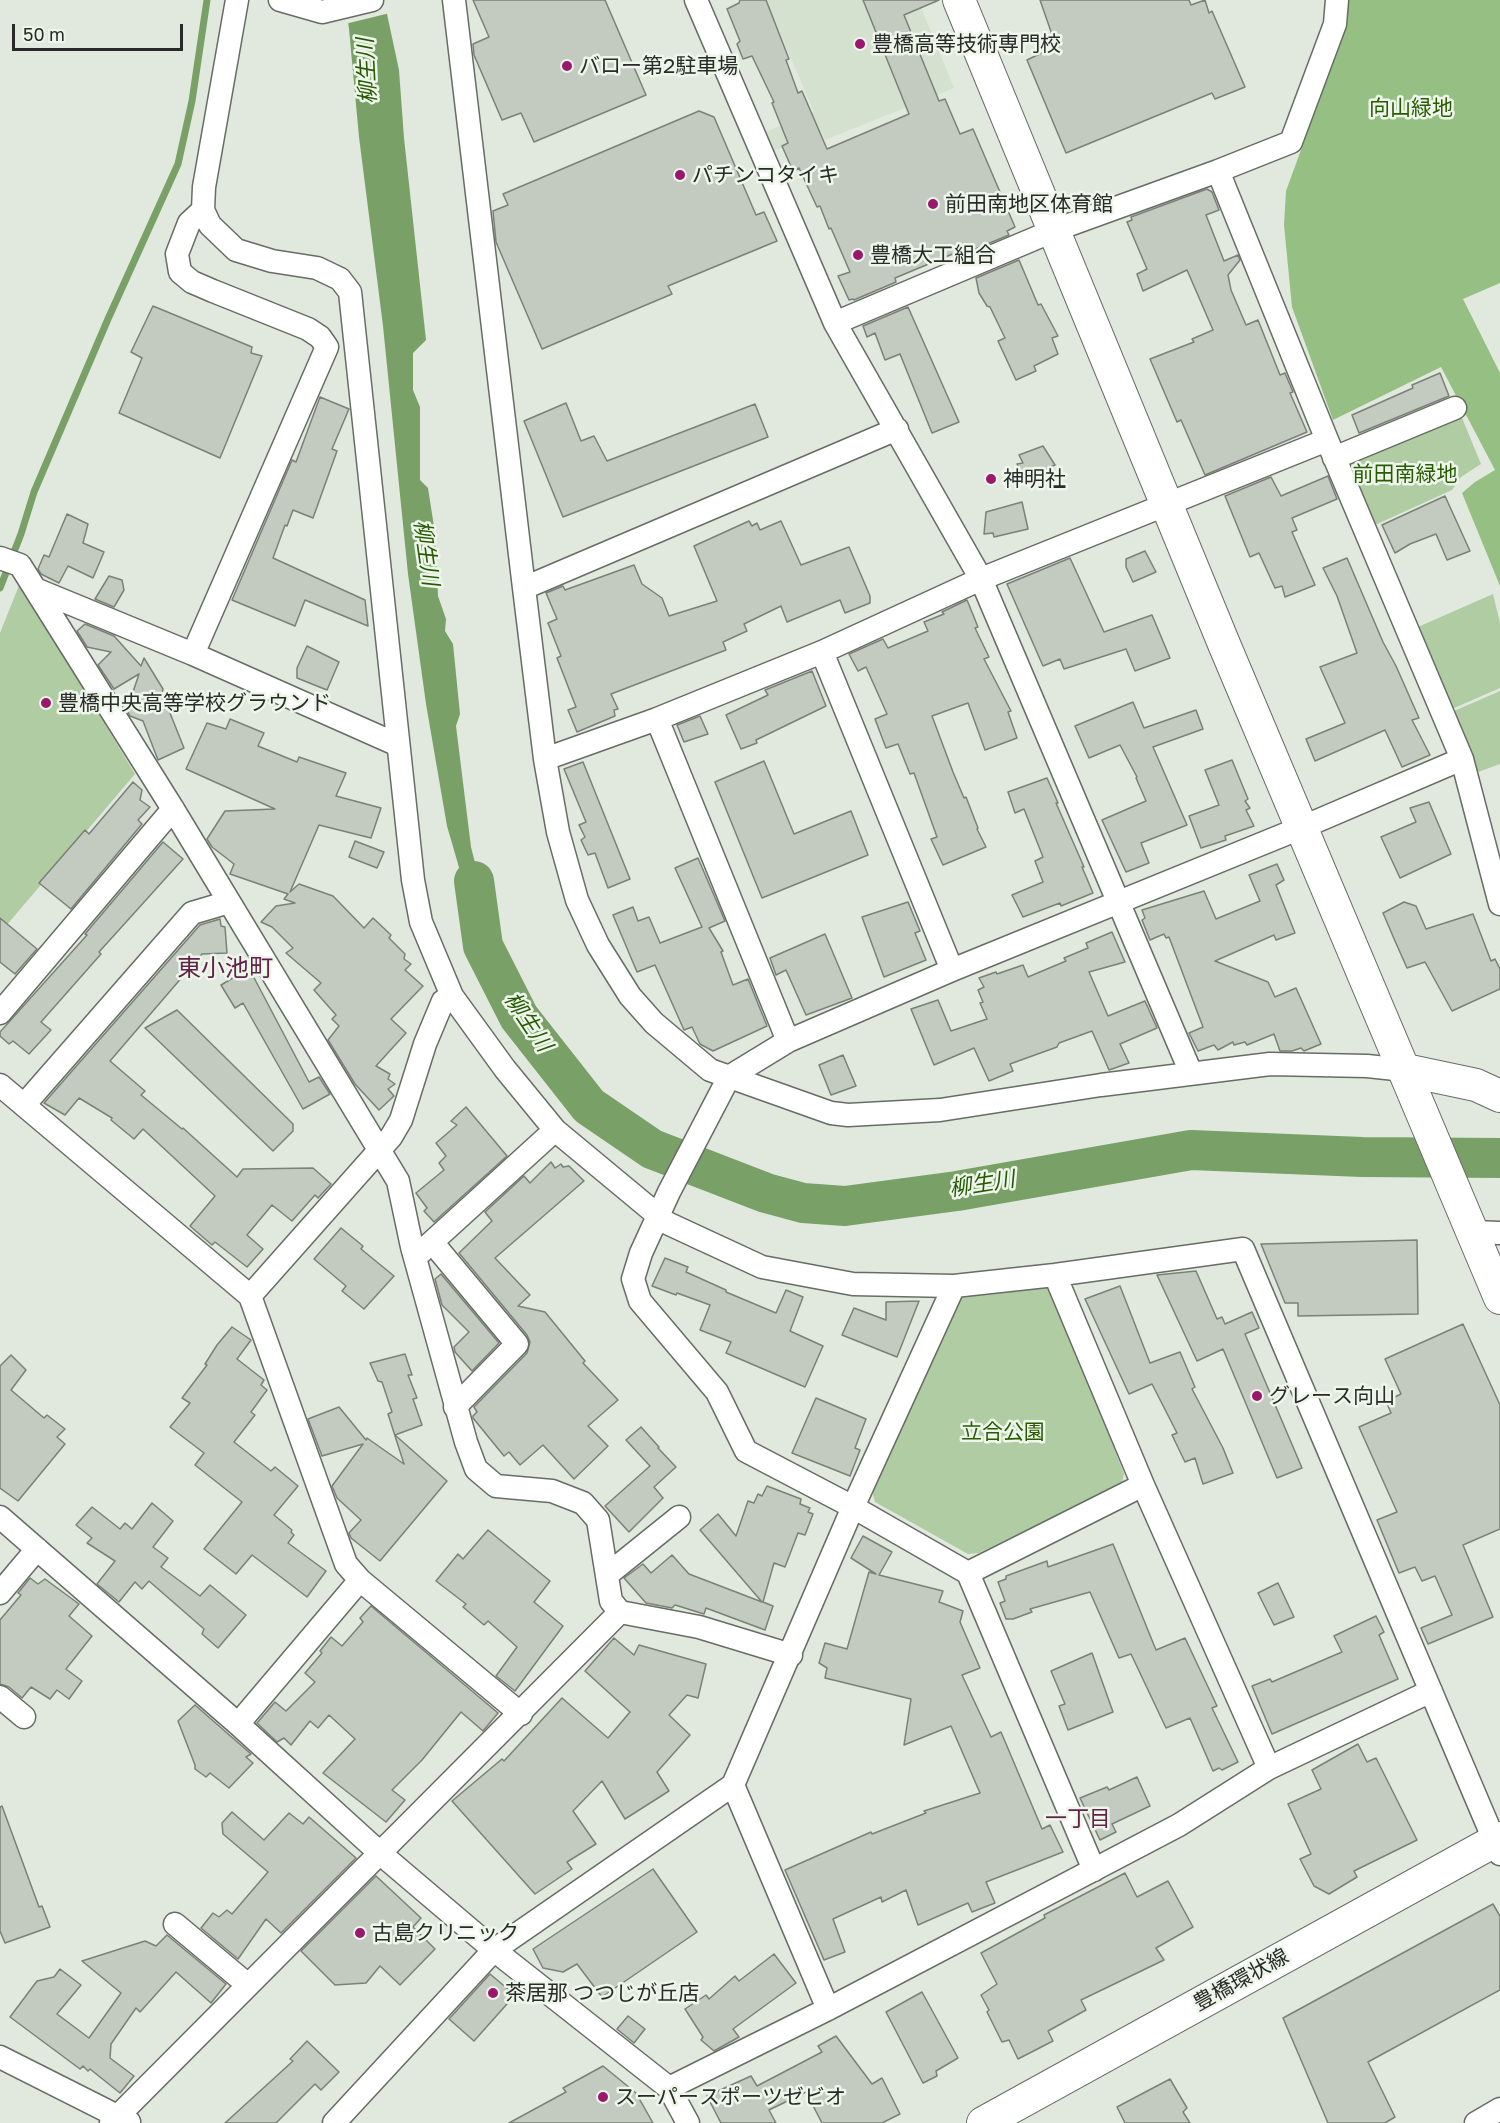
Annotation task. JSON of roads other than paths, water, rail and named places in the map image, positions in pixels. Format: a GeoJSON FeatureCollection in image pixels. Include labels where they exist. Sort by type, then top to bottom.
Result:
{"type":"FeatureCollection","features":[{"type":"Feature","properties":{"kind":"street"},"geometry":{"type":"LineString","coordinates":[[237,0],[204,187],[203,210],[210,225],[236,250],[273,261],[317,268],[340,279],[350,292],[415,891],[422,922],[452,996],[505,1069],[555,1130],[667,1223],[762,1267],[853,1284],[954,1286],[1055,1275],[1243,1249],[1498,1844]]}},
{"type":"Feature","properties":{"kind":"street"},"geometry":{"type":"LineString","coordinates":[[280,0],[322,12],[372,0]]}},
{"type":"Feature","properties":{"kind":"street"},"geometry":{"type":"LineString","coordinates":[[454,0],[545,759],[558,832],[577,900],[609,963],[630,996],[654,1023],[710,1070],[831,1113],[940,1110],[1191,1073],[1270,1064],[1367,1066],[1410,1083],[1476,1085],[1500,1096]]}},
{"type":"Feature","properties":{"kind":"street"},"geometry":{"type":"LineString","coordinates":[[696,0],[835,323],[981,579],[1191,1073]]}},
{"type":"Feature","properties":{"kind":"street"},"geometry":{"type":"LineString","coordinates":[[959,0],[1166,504],[1410,1083],[1481,1231],[1500,1298]]}},
{"type":"Feature","properties":{"kind":"street"},"geometry":{"type":"LineString","coordinates":[[835,323],[1055,230],[1291,142],[1335,24],[1337,0]]}},
{"type":"Feature","properties":{"kind":"street"},"geometry":{"type":"LineString","coordinates":[[1218,171],[1330,449],[1462,759],[1497,877],[1500,904]]}},
{"type":"Feature","properties":{"kind":"street"},"geometry":{"type":"LineString","coordinates":[[193,654],[327,347],[320,337],[308,329],[192,282],[180,272],[177,255],[189,223],[203,210]]}},
{"type":"Feature","properties":{"kind":"street"},"geometry":{"type":"LineString","coordinates":[[545,759],[657,718],[822,652],[981,579],[1166,504],[1455,408]]}},
{"type":"Feature","properties":{"kind":"street"},"geometry":{"type":"LineString","coordinates":[[524,588],[897,429]]}},
{"type":"Feature","properties":{"kind":"street"},"geometry":{"type":"LineString","coordinates":[[10,561],[34,589],[173,809],[398,1181],[415,1257],[455,1407],[476,1469],[496,1486],[552,1491],[583,1503],[598,1521],[611,1601],[620,1612],[699,1627],[791,1655]]}},
{"type":"Feature","properties":{"kind":"street"},"geometry":{"type":"LineString","coordinates":[[34,589],[193,654],[398,745]]}},
{"type":"Feature","properties":{"kind":"street"},"geometry":{"type":"LineString","coordinates":[[822,652],[952,970]]}},
{"type":"Feature","properties":{"kind":"street"},"geometry":{"type":"LineString","coordinates":[[657,718],[788,1041]]}},
{"type":"Feature","properties":{"kind":"street"},"geometry":{"type":"LineString","coordinates":[[1094,1870],[968,1573],[853,1507],[746,1451],[717,1392],[640,1301],[633,1279],[641,1253],[669,1192],[729,1077],[788,1041],[952,970],[1303,827],[1462,759]]}},
{"type":"Feature","properties":{"kind":"street"},"geometry":{"type":"LineString","coordinates":[[0,1013],[173,809]]}},
{"type":"Feature","properties":{"kind":"street"},"geometry":{"type":"LineString","coordinates":[[24,1105],[192,913],[229,902]]}},
{"type":"Feature","properties":{"kind":"street"},"geometry":{"type":"LineString","coordinates":[[250,1296],[380,1152],[401,1120],[443,1001],[452,996]]}},
{"type":"Feature","properties":{"kind":"street"},"geometry":{"type":"LineString","coordinates":[[0,1085],[250,1296],[346,1564],[360,1580],[521,1714]]}},
{"type":"Feature","properties":{"kind":"street"},"geometry":{"type":"LineString","coordinates":[[415,1257],[555,1130]]}},
{"type":"Feature","properties":{"kind":"street"},"geometry":{"type":"LineString","coordinates":[[432,1242],[517,1344],[455,1407]]}},
{"type":"Feature","properties":{"kind":"street"},"geometry":{"type":"LineString","coordinates":[[1055,1275],[1143,1485],[1269,1768]]}},
{"type":"Feature","properties":{"kind":"street"},"geometry":{"type":"LineString","coordinates":[[334,2123],[494,1950],[733,1785],[853,1507],[954,1286]]}},
{"type":"Feature","properties":{"kind":"street"},"geometry":{"type":"LineString","coordinates":[[968,1573],[1143,1485]]}},
{"type":"Feature","properties":{"kind":"street"},"geometry":{"type":"LineString","coordinates":[[0,1517],[237,1724],[381,1854],[494,1950],[669,2088],[688,2123]]}},
{"type":"Feature","properties":{"kind":"street"},"geometry":{"type":"LineString","coordinates":[[607,1575],[679,1517]]}},
{"type":"Feature","properties":{"kind":"street"},"geometry":{"type":"LineString","coordinates":[[0,1593],[37,1549]]}},
{"type":"Feature","properties":{"kind":"street"},"geometry":{"type":"LineString","coordinates":[[237,1724],[360,1580]]}},
{"type":"Feature","properties":{"kind":"street"},"geometry":{"type":"LineString","coordinates":[[0,2057],[119,2121],[248,1985],[521,1714],[620,1612]]}},
{"type":"Feature","properties":{"kind":"street"},"geometry":{"type":"LineString","coordinates":[[669,2088],[828,2009],[1179,1825],[1269,1768],[1431,1691]]}},
{"type":"Feature","properties":{"kind":"street"},"geometry":{"type":"LineString","coordinates":[[0,1697],[24,1717]]}},
{"type":"Feature","properties":{"kind":"street"},"geometry":{"type":"LineString","coordinates":[[733,1785],[828,2009]]}},
{"type":"Feature","properties":{"kind":"street","name":"豊橋環状線"},"geometry":{"type":"LineString","coordinates":[[983,2123],[1498,1844]]}},
{"type":"Feature","properties":{"kind":"street"},"geometry":{"type":"LineString","coordinates":[[175,1924],[248,1985]]}},
{"type":"Feature","properties":{"kind":"street"},"geometry":{"type":"LineString","coordinates":[[1476,2123],[1500,2109]]}},
{"type":"Feature","properties":{"kind":"water"},"geometry":{"type":"Polygon","coordinates":[[[345,0],[384,0],[399,70],[426,340],[413,353],[413,390],[420,407],[420,480],[428,488],[435,533],[438,596],[446,619],[445,631],[453,644],[460,714],[456,726],[471,847],[484,898],[502,946],[498,970],[476,926],[447,826],[426,704],[408,574],[383,326],[359,137],[345,0]]]}},
{"type":"Feature","properties":{"kind":"waterway"},"geometry":{"type":"LineString","coordinates":[[0,588],[34,492],[178,164],[192,101],[207,0]]}},
{"type":"Feature","properties":{"kind":"waterway","name":"柳生川"},"geometry":{"type":"LineString","coordinates":[[474,881],[483,946],[519,1017],[589,1106],[652,1149],[766,1193],[803,1203],[845,1206],[957,1191],[1191,1150],[1362,1157],[1500,1158]]}},
{"type":"Feature","properties":{"kind":"place","name":"豊橋高等技術専門校"},"geometry":{"type":"Point","coordinates":[860,44]}},
{"type":"Feature","properties":{"kind":"place","name":"バロー第2駐車場"},"geometry":{"type":"Point","coordinates":[567,66]}},
{"type":"Feature","properties":{"kind":"place","name":"パチンコタイキ"},"geometry":{"type":"Point","coordinates":[680,175]}},
{"type":"Feature","properties":{"kind":"place","name":"前田南地区体育館"},"geometry":{"type":"Point","coordinates":[933,204]}},
{"type":"Feature","properties":{"kind":"place","name":"豊橋大工組合"},"geometry":{"type":"Point","coordinates":[858,255]}},
{"type":"Feature","properties":{"kind":"place","name":"神明社"},"geometry":{"type":"Point","coordinates":[991,479]}},
{"type":"Feature","properties":{"kind":"place","name":"豊橋中央高等学校グラウンド"},"geometry":{"type":"Point","coordinates":[46,703]}},
{"type":"Feature","properties":{"kind":"place","name":"グレース向山"},"geometry":{"type":"Point","coordinates":[1257,1396]}},
{"type":"Feature","properties":{"kind":"place","name":"古島クリニック"},"geometry":{"type":"Point","coordinates":[360,1933]}},
{"type":"Feature","properties":{"kind":"place","name":"茶居那 つつじが丘店"},"geometry":{"type":"Point","coordinates":[493,1993]}},
{"type":"Feature","properties":{"kind":"place","name":"スーパースポーツゼビオ"},"geometry":{"type":"Point","coordinates":[603,2097]}},
{"type":"Feature","properties":{"kind":"district","name":"東小池町"},"geometry":{"type":"Point","coordinates":[225,968]}},
{"type":"Feature","properties":{"kind":"district","name":"一丁目"},"geometry":{"type":"Point","coordinates":[1078,1819]}},
{"type":"Feature","properties":{"kind":"park label","name":"向山緑地"},"geometry":{"type":"Point","coordinates":[1411,108]}},
{"type":"Feature","properties":{"kind":"park label","name":"前田南緑地"},"geometry":{"type":"Point","coordinates":[1405,474]}},
{"type":"Feature","properties":{"kind":"park label","name":"立合公園"},"geometry":{"type":"Point","coordinates":[1003,1432]}}]}
